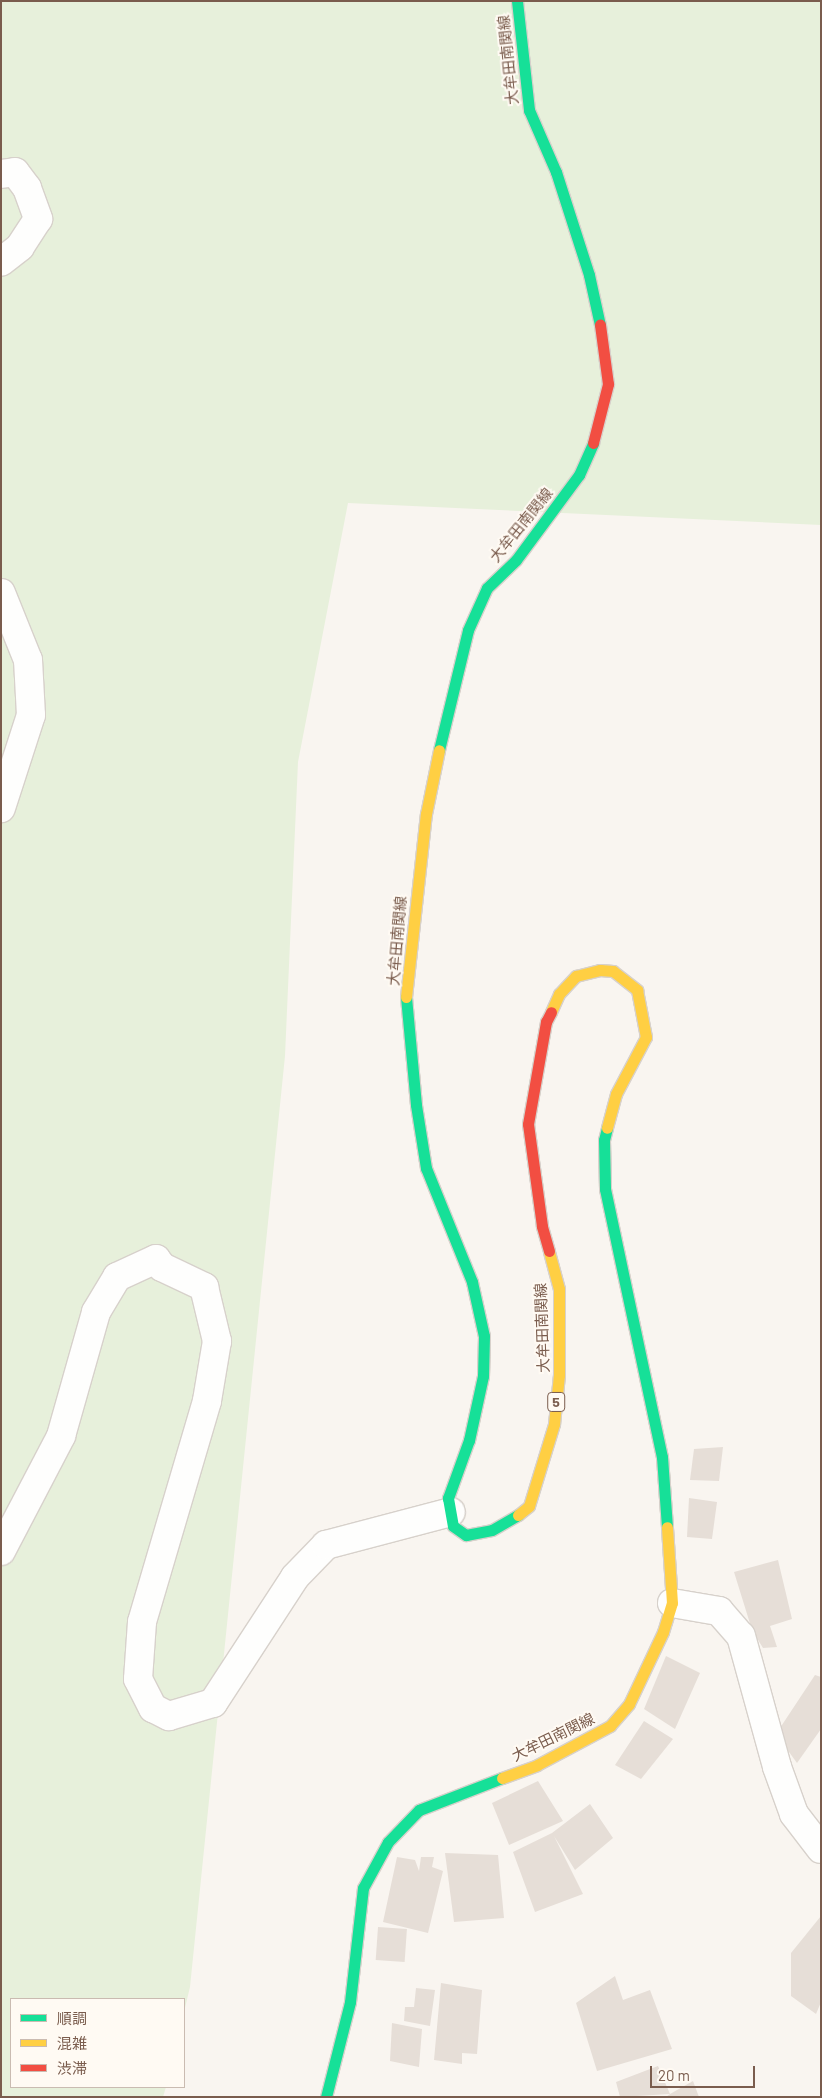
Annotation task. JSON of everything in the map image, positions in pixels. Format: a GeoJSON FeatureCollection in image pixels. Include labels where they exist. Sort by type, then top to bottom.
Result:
{"type":"FeatureCollection","features":[{"type":"Feature","properties":{"kind":"main road","name":"大牟田南関線"},"geometry":{"type":"LineString","coordinates":[[326,2097],[350,2002],[363,1888],[388,1842],[419,1810],[537,1765],[610,1726],[629,1704],[663,1632],[672,1603],[662,1457],[605,1189],[604,1140],[616,1094],[646,1037],[646,1024],[637,990],[613,972],[600,970],[576,976],[559,994],[546,1022],[528,1124],[542,1226],[559,1289],[559,1375],[554,1424],[529,1506],[509,1522],[492,1530],[466,1535],[453,1526],[448,1498],[469,1440],[483,1376],[484,1336],[472,1282],[426,1168],[416,1105],[406,996],[426,814],[453,685],[468,630],[487,588],[516,560],[579,475],[599,431],[608,384],[601,329],[589,275],[556,172],[529,110],[521,59],[517,1]]}},
{"type":"Feature","properties":{"kind":"street"},"geometry":{"type":"LineString","coordinates":[[1,174],[15,172],[27,188],[38,219],[20,246],[1,262]]}},
{"type":"Feature","properties":{"kind":"street"},"geometry":{"type":"LineString","coordinates":[[1,593],[28,660],[31,715],[1,808]]}},
{"type":"Feature","properties":{"kind":"street"},"geometry":{"type":"LineString","coordinates":[[1,1551],[61,1436],[96,1312],[117,1277],[156,1259],[162,1267],[204,1287],[217,1341],[207,1400],[142,1622],[138,1679],[153,1708],[169,1716],[213,1704],[295,1577],[326,1545],[451,1512]]}},
{"type":"Feature","properties":{"kind":"street"},"geometry":{"type":"LineString","coordinates":[[672,1603],[719,1611],[741,1636],[777,1767],[791,1806],[821,1849]]}},
{"type":"Feature","properties":{"kind":"green space"},"geometry":{"type":"Polygon","coordinates":[[[1,1],[821,1],[821,525],[348,503],[298,762],[285,1056],[190,1987],[185,2008],[185,1998],[10,1998],[10,2088],[166,2088],[163,2097],[1,2097],[1,1]]]}},
{"type":"Feature","properties":{"kind":"building"},"geometry":{"type":"Polygon","coordinates":[[[723,1447],[719,1481],[690,1480],[694,1449],[723,1447]]]}},
{"type":"Feature","properties":{"kind":"building"},"geometry":{"type":"Polygon","coordinates":[[[689,1498],[717,1502],[712,1539],[687,1537],[689,1498]]]}},
{"type":"Feature","properties":{"kind":"building"},"geometry":{"type":"Polygon","coordinates":[[[778,1560],[792,1619],[770,1626],[777,1647],[763,1648],[752,1630],[734,1572],[778,1560]]]}},
{"type":"Feature","properties":{"kind":"building"},"geometry":{"type":"Polygon","coordinates":[[[666,1656],[700,1673],[675,1729],[644,1709],[666,1656]]]}},
{"type":"Feature","properties":{"kind":"building"},"geometry":{"type":"Polygon","coordinates":[[[815,1675],[821,1677],[821,1729],[797,1763],[776,1734],[815,1675]]]}},
{"type":"Feature","properties":{"kind":"building"},"geometry":{"type":"Polygon","coordinates":[[[644,1721],[673,1739],[641,1779],[615,1765],[644,1721]]]}},
{"type":"Feature","properties":{"kind":"building"},"geometry":{"type":"Polygon","coordinates":[[[538,1781],[563,1821],[509,1845],[492,1803],[538,1781]]]}},
{"type":"Feature","properties":{"kind":"building"},"geometry":{"type":"Polygon","coordinates":[[[590,1804],[613,1838],[575,1870],[554,1836],[583,1894],[535,1912],[513,1852],[552,1833],[590,1804]]]}},
{"type":"Feature","properties":{"kind":"building"},"geometry":{"type":"Polygon","coordinates":[[[445,1853],[498,1855],[504,1918],[454,1922],[445,1853]]]}},
{"type":"Feature","properties":{"kind":"building"},"geometry":{"type":"Polygon","coordinates":[[[397,1857],[415,1860],[419,1871],[421,1857],[434,1857],[432,1867],[443,1871],[428,1933],[383,1922],[397,1857]]]}},
{"type":"Feature","properties":{"kind":"building"},"geometry":{"type":"Polygon","coordinates":[[[821,1916],[821,2002],[816,2014],[791,1996],[791,1953],[821,1916]]]}},
{"type":"Feature","properties":{"kind":"building"},"geometry":{"type":"Polygon","coordinates":[[[378,1927],[407,1929],[405,1962],[376,1960],[378,1927]]]}},
{"type":"Feature","properties":{"kind":"building"},"geometry":{"type":"Polygon","coordinates":[[[615,1976],[623,2000],[650,1990],[672,2049],[597,2071],[576,2003],[615,1976]]]}},
{"type":"Feature","properties":{"kind":"building"},"geometry":{"type":"Polygon","coordinates":[[[441,1983],[482,1990],[477,2054],[462,2053],[462,2064],[434,2060],[441,1983]]]}},
{"type":"Feature","properties":{"kind":"building"},"geometry":{"type":"Polygon","coordinates":[[[416,1988],[435,1990],[430,2026],[404,2021],[405,2007],[414,2007],[416,1988]]]}},
{"type":"Feature","properties":{"kind":"building"},"geometry":{"type":"Polygon","coordinates":[[[392,2023],[422,2029],[419,2067],[390,2061],[392,2023]]]}},
{"type":"Feature","properties":{"kind":"building"},"geometry":{"type":"Polygon","coordinates":[[[658,2066],[670,2094],[620,2097],[616,2082],[658,2066]]]}},
{"type":"Feature","properties":{"kind":"building"},"geometry":{"type":"Polygon","coordinates":[[[693,2081],[699,2097],[666,2097],[670,2094],[693,2081]]]}},
{"type":"Feature","properties":{"kind":"traffic: fast"},"geometry":{"type":"LineString","coordinates":[[517,1],[529,110],[556,172],[589,275],[600,325]]}},
{"type":"Feature","properties":{"kind":"traffic: fast"},"geometry":{"type":"LineString","coordinates":[[439,750],[468,630],[487,588],[516,560],[579,475],[593,443]]}},
{"type":"Feature","properties":{"kind":"traffic: fast"},"geometry":{"type":"LineString","coordinates":[[406,997],[416,1105],[426,1168],[472,1282],[484,1336],[483,1376],[469,1440],[448,1498],[453,1526],[466,1535],[492,1530],[518,1515]]}},
{"type":"Feature","properties":{"kind":"traffic: fast"},"geometry":{"type":"LineString","coordinates":[[607,1128],[604,1140],[605,1189],[662,1457],[667,1527]]}},
{"type":"Feature","properties":{"kind":"traffic: fast"},"geometry":{"type":"LineString","coordinates":[[326,2097],[350,2002],[363,1888],[388,1842],[419,1810],[502,1778]]}},
{"type":"Feature","properties":{"kind":"traffic: slow"},"geometry":{"type":"LineString","coordinates":[[406,997],[426,814],[439,750]]}},
{"type":"Feature","properties":{"kind":"traffic: slow"},"geometry":{"type":"LineString","coordinates":[[551,1012],[559,994],[576,976],[600,970],[613,971],[637,990],[646,1037],[616,1094],[607,1128]]}},
{"type":"Feature","properties":{"kind":"traffic: slow"},"geometry":{"type":"LineString","coordinates":[[518,1515],[529,1506],[554,1424],[559,1375],[559,1289],[549,1251]]}},
{"type":"Feature","properties":{"kind":"traffic: slow"},"geometry":{"type":"LineString","coordinates":[[502,1778],[537,1765],[610,1726],[629,1704],[663,1632],[672,1603],[667,1527]]}},
{"type":"Feature","properties":{"kind":"traffic: jam"},"geometry":{"type":"LineString","coordinates":[[593,443],[608,384],[600,325]]}},
{"type":"Feature","properties":{"kind":"traffic: jam"},"geometry":{"type":"LineString","coordinates":[[549,1251],[542,1226],[528,1124],[546,1022],[551,1012]]}}]}
